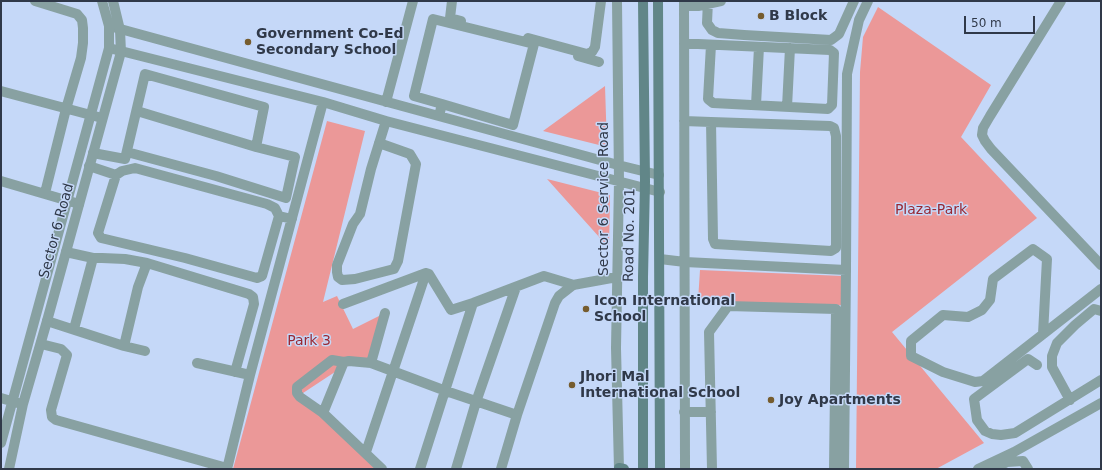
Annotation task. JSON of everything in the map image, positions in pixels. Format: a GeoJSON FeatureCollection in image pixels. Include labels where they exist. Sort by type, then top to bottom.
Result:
{"type":"FeatureCollection","features":[{"type":"Feature","properties":{"kind":"main road","name":"Road No. 201"},"geometry":{"type":"LineString","coordinates":[[643,1],[645,172],[643,277],[644,469]]}},
{"type":"Feature","properties":{"kind":"main road","name":"Road No. 201"},"geometry":{"type":"LineString","coordinates":[[658,1],[660,469]]}},
{"type":"Feature","properties":{"kind":"street"},"geometry":{"type":"LineString","coordinates":[[35,1],[63,5],[77,14],[82,20],[83,28],[81,58],[66,109],[45,193]]}},
{"type":"Feature","properties":{"kind":"street","name":"Sector 6 Road"},"geometry":{"type":"LineString","coordinates":[[1,443],[5,413],[12,401],[109,48],[108,26],[102,1]]}},
{"type":"Feature","properties":{"kind":"street","name":"Sector 6 Road"},"geometry":{"type":"LineString","coordinates":[[9,469],[23,404],[41,344],[78,204],[121,52],[120,30],[113,1]]}},
{"type":"Feature","properties":{"kind":"street"},"geometry":{"type":"LineString","coordinates":[[386,102],[413,1]]}},
{"type":"Feature","properties":{"kind":"street"},"geometry":{"type":"LineString","coordinates":[[452,1],[450,18],[587,54],[592,52],[595,48],[601,1]]}},
{"type":"Feature","properties":{"kind":"street","name":"Sector 6 Service Road"},"geometry":{"type":"LineString","coordinates":[[617,1],[619,182],[616,348],[621,469]]}},
{"type":"Feature","properties":{"kind":"street"},"geometry":{"type":"LineString","coordinates":[[685,469],[684,3],[698,6],[721,1]]}},
{"type":"Feature","properties":{"kind":"street"},"geometry":{"type":"LineString","coordinates":[[708,3],[707,23],[712,30],[718,33],[744,36],[830,40],[840,34],[854,1]]}},
{"type":"Feature","properties":{"kind":"street"},"geometry":{"type":"LineString","coordinates":[[834,469],[839,412],[846,270],[847,74],[859,20],[868,1]]}},
{"type":"Feature","properties":{"kind":"street"},"geometry":{"type":"LineString","coordinates":[[1062,1],[990,116],[983,128],[982,135],[984,141],[991,149],[1101,265]]}},
{"type":"Feature","properties":{"kind":"street"},"geometry":{"type":"LineString","coordinates":[[534,44],[513,125],[414,96],[433,19],[534,44],[599,62]]}},
{"type":"Feature","properties":{"kind":"street"},"geometry":{"type":"LineString","coordinates":[[108,26],[659,175]]}},
{"type":"Feature","properties":{"kind":"street"},"geometry":{"type":"LineString","coordinates":[[684,44],[711,45],[759,47],[790,48],[833,51],[832,105],[828,109],[710,102],[708,99],[711,45]]}},
{"type":"Feature","properties":{"kind":"street"},"geometry":{"type":"LineString","coordinates":[[756,105],[759,47]]}},
{"type":"Feature","properties":{"kind":"street"},"geometry":{"type":"LineString","coordinates":[[109,48],[323,102],[386,121],[660,192]]}},
{"type":"Feature","properties":{"kind":"street"},"geometry":{"type":"LineString","coordinates":[[787,107],[790,48]]}},
{"type":"Feature","properties":{"kind":"street"},"geometry":{"type":"LineString","coordinates":[[93,153],[125,159],[145,74],[264,107],[256,147]]}},
{"type":"Feature","properties":{"kind":"street"},"geometry":{"type":"LineString","coordinates":[[1,91],[102,118]]}},
{"type":"Feature","properties":{"kind":"street"},"geometry":{"type":"LineString","coordinates":[[41,344],[61,349],[67,355],[51,410],[52,417],[56,420],[227,469],[250,375],[323,102]]}},
{"type":"Feature","properties":{"kind":"street"},"geometry":{"type":"LineString","coordinates":[[439,116],[442,104]]}},
{"type":"Feature","properties":{"kind":"street"},"geometry":{"type":"LineString","coordinates":[[127,152],[216,176],[286,198],[295,157],[256,147],[137,111]]}},
{"type":"Feature","properties":{"kind":"street"},"geometry":{"type":"LineString","coordinates":[[379,143],[410,154],[416,164],[398,262],[394,269],[355,279],[342,280],[338,277],[337,265],[353,224],[360,214],[371,169],[379,143],[386,121]]}},
{"type":"Feature","properties":{"kind":"street"},"geometry":{"type":"LineString","coordinates":[[684,121],[830,126],[834,128],[836,136],[836,248],[831,251],[715,244],[713,239],[711,122]]}},
{"type":"Feature","properties":{"kind":"street"},"geometry":{"type":"LineString","coordinates":[[89,166],[116,175]]}},
{"type":"Feature","properties":{"kind":"street"},"geometry":{"type":"LineString","coordinates":[[280,216],[262,276],[257,278],[185,258],[101,238],[98,233],[116,175],[122,171],[135,168],[267,204],[275,208],[280,216],[292,219]]}},
{"type":"Feature","properties":{"kind":"street"},"geometry":{"type":"LineString","coordinates":[[1,181],[78,204]]}},
{"type":"Feature","properties":{"kind":"street"},"geometry":{"type":"LineString","coordinates":[[1043,334],[1047,259],[1033,249],[993,279],[990,300],[982,310],[968,317],[943,315],[911,341],[911,356],[943,372],[975,382],[983,381],[1101,290]]}},
{"type":"Feature","properties":{"kind":"street"},"geometry":{"type":"LineString","coordinates":[[66,252],[93,258],[125,259],[147,263],[249,294],[252,297],[254,304],[235,372]]}},
{"type":"Feature","properties":{"kind":"street"},"geometry":{"type":"LineString","coordinates":[[74,329],[93,258]]}},
{"type":"Feature","properties":{"kind":"street"},"geometry":{"type":"LineString","coordinates":[[660,259],[685,262],[846,270]]}},
{"type":"Feature","properties":{"kind":"street"},"geometry":{"type":"LineString","coordinates":[[124,346],[138,287],[147,263]]}},
{"type":"Feature","properties":{"kind":"street"},"geometry":{"type":"LineString","coordinates":[[426,273],[429,274],[450,310],[474,303],[544,276],[574,285]]}},
{"type":"Feature","properties":{"kind":"street"},"geometry":{"type":"LineString","coordinates":[[343,304],[426,273]]}},
{"type":"Feature","properties":{"kind":"street"},"geometry":{"type":"LineString","coordinates":[[366,452],[426,273]]}},
{"type":"Feature","properties":{"kind":"street"},"geometry":{"type":"LineString","coordinates":[[501,469],[517,415],[555,303],[559,296],[574,285],[617,277]]}},
{"type":"Feature","properties":{"kind":"street"},"geometry":{"type":"LineString","coordinates":[[456,469],[476,402],[516,287]]}},
{"type":"Feature","properties":{"kind":"street"},"geometry":{"type":"LineString","coordinates":[[420,469],[474,303]]}},
{"type":"Feature","properties":{"kind":"street"},"geometry":{"type":"LineString","coordinates":[[712,469],[709,332],[728,306],[836,309],[839,412],[844,469]]}},
{"type":"Feature","properties":{"kind":"street"},"geometry":{"type":"LineString","coordinates":[[1070,400],[1052,367],[1052,356],[1057,343],[1075,325],[1094,309],[1101,311]]}},
{"type":"Feature","properties":{"kind":"street"},"geometry":{"type":"LineString","coordinates":[[371,363],[385,313]]}},
{"type":"Feature","properties":{"kind":"street"},"geometry":{"type":"LineString","coordinates":[[47,321],[124,346],[145,351]]}},
{"type":"Feature","properties":{"kind":"street"},"geometry":{"type":"LineString","coordinates":[[1037,365],[1028,359],[974,399],[978,420],[985,431],[992,434],[1001,435],[1015,433],[1101,380]]}},
{"type":"Feature","properties":{"kind":"street"},"geometry":{"type":"LineString","coordinates":[[382,469],[366,452],[323,413],[300,397],[297,393],[297,387],[332,360],[371,363],[446,392],[517,415]]}},
{"type":"Feature","properties":{"kind":"street"},"geometry":{"type":"LineString","coordinates":[[323,413],[344,362]]}},
{"type":"Feature","properties":{"kind":"street"},"geometry":{"type":"LineString","coordinates":[[197,363],[250,375]]}},
{"type":"Feature","properties":{"kind":"street"},"geometry":{"type":"LineString","coordinates":[[1,398],[23,404]]}},
{"type":"Feature","properties":{"kind":"street"},"geometry":{"type":"LineString","coordinates":[[978,469],[1014,452],[1101,403]]}},
{"type":"Feature","properties":{"kind":"street"},"geometry":{"type":"LineString","coordinates":[[684,412],[711,412]]}},
{"type":"Feature","properties":{"kind":"street"},"geometry":{"type":"LineString","coordinates":[[5,413],[21,416]]}},
{"type":"Feature","properties":{"kind":"street"},"geometry":{"type":"LineString","coordinates":[[993,469],[1007,462],[1023,461],[1028,469]]}},
{"type":"Feature","properties":{"kind":"green space","name":"Plaza-Park"},"geometry":{"type":"Polygon","coordinates":[[[878,7],[991,85],[961,137],[1037,218],[892,332],[984,443],[936,469],[856,469],[860,72],[863,37],[878,7]]]}},
{"type":"Feature","properties":{"kind":"green space"},"geometry":{"type":"Polygon","coordinates":[[[605,86],[607,147],[543,131],[605,86]]]}},
{"type":"Feature","properties":{"kind":"green space","name":"Park 3"},"geometry":{"type":"Polygon","coordinates":[[[327,121],[365,131],[323,302],[337,296],[353,329],[387,312],[370,360],[341,368],[300,395],[380,469],[233,469],[327,121]]]}},
{"type":"Feature","properties":{"kind":"green space"},"geometry":{"type":"Polygon","coordinates":[[[547,179],[610,195],[609,248],[547,179]]]}},
{"type":"Feature","properties":{"kind":"green space"},"geometry":{"type":"Polygon","coordinates":[[[700,270],[843,276],[842,305],[698,301],[700,270]]]}},
{"type":"Feature","properties":{"kind":"place","name":"B Block"},"geometry":{"type":"Point","coordinates":[761,16]}},
{"type":"Feature","properties":{"kind":"place","name":"Government Co-Ed Secondary School"},"geometry":{"type":"Point","coordinates":[248,42]}},
{"type":"Feature","properties":{"kind":"place","name":"Icon International School"},"geometry":{"type":"Point","coordinates":[586,309]}},
{"type":"Feature","properties":{"kind":"place","name":"Jhori Mal International School"},"geometry":{"type":"Point","coordinates":[572,385]}},
{"type":"Feature","properties":{"kind":"place","name":"Joy Apartments"},"geometry":{"type":"Point","coordinates":[771,400]}}]}
